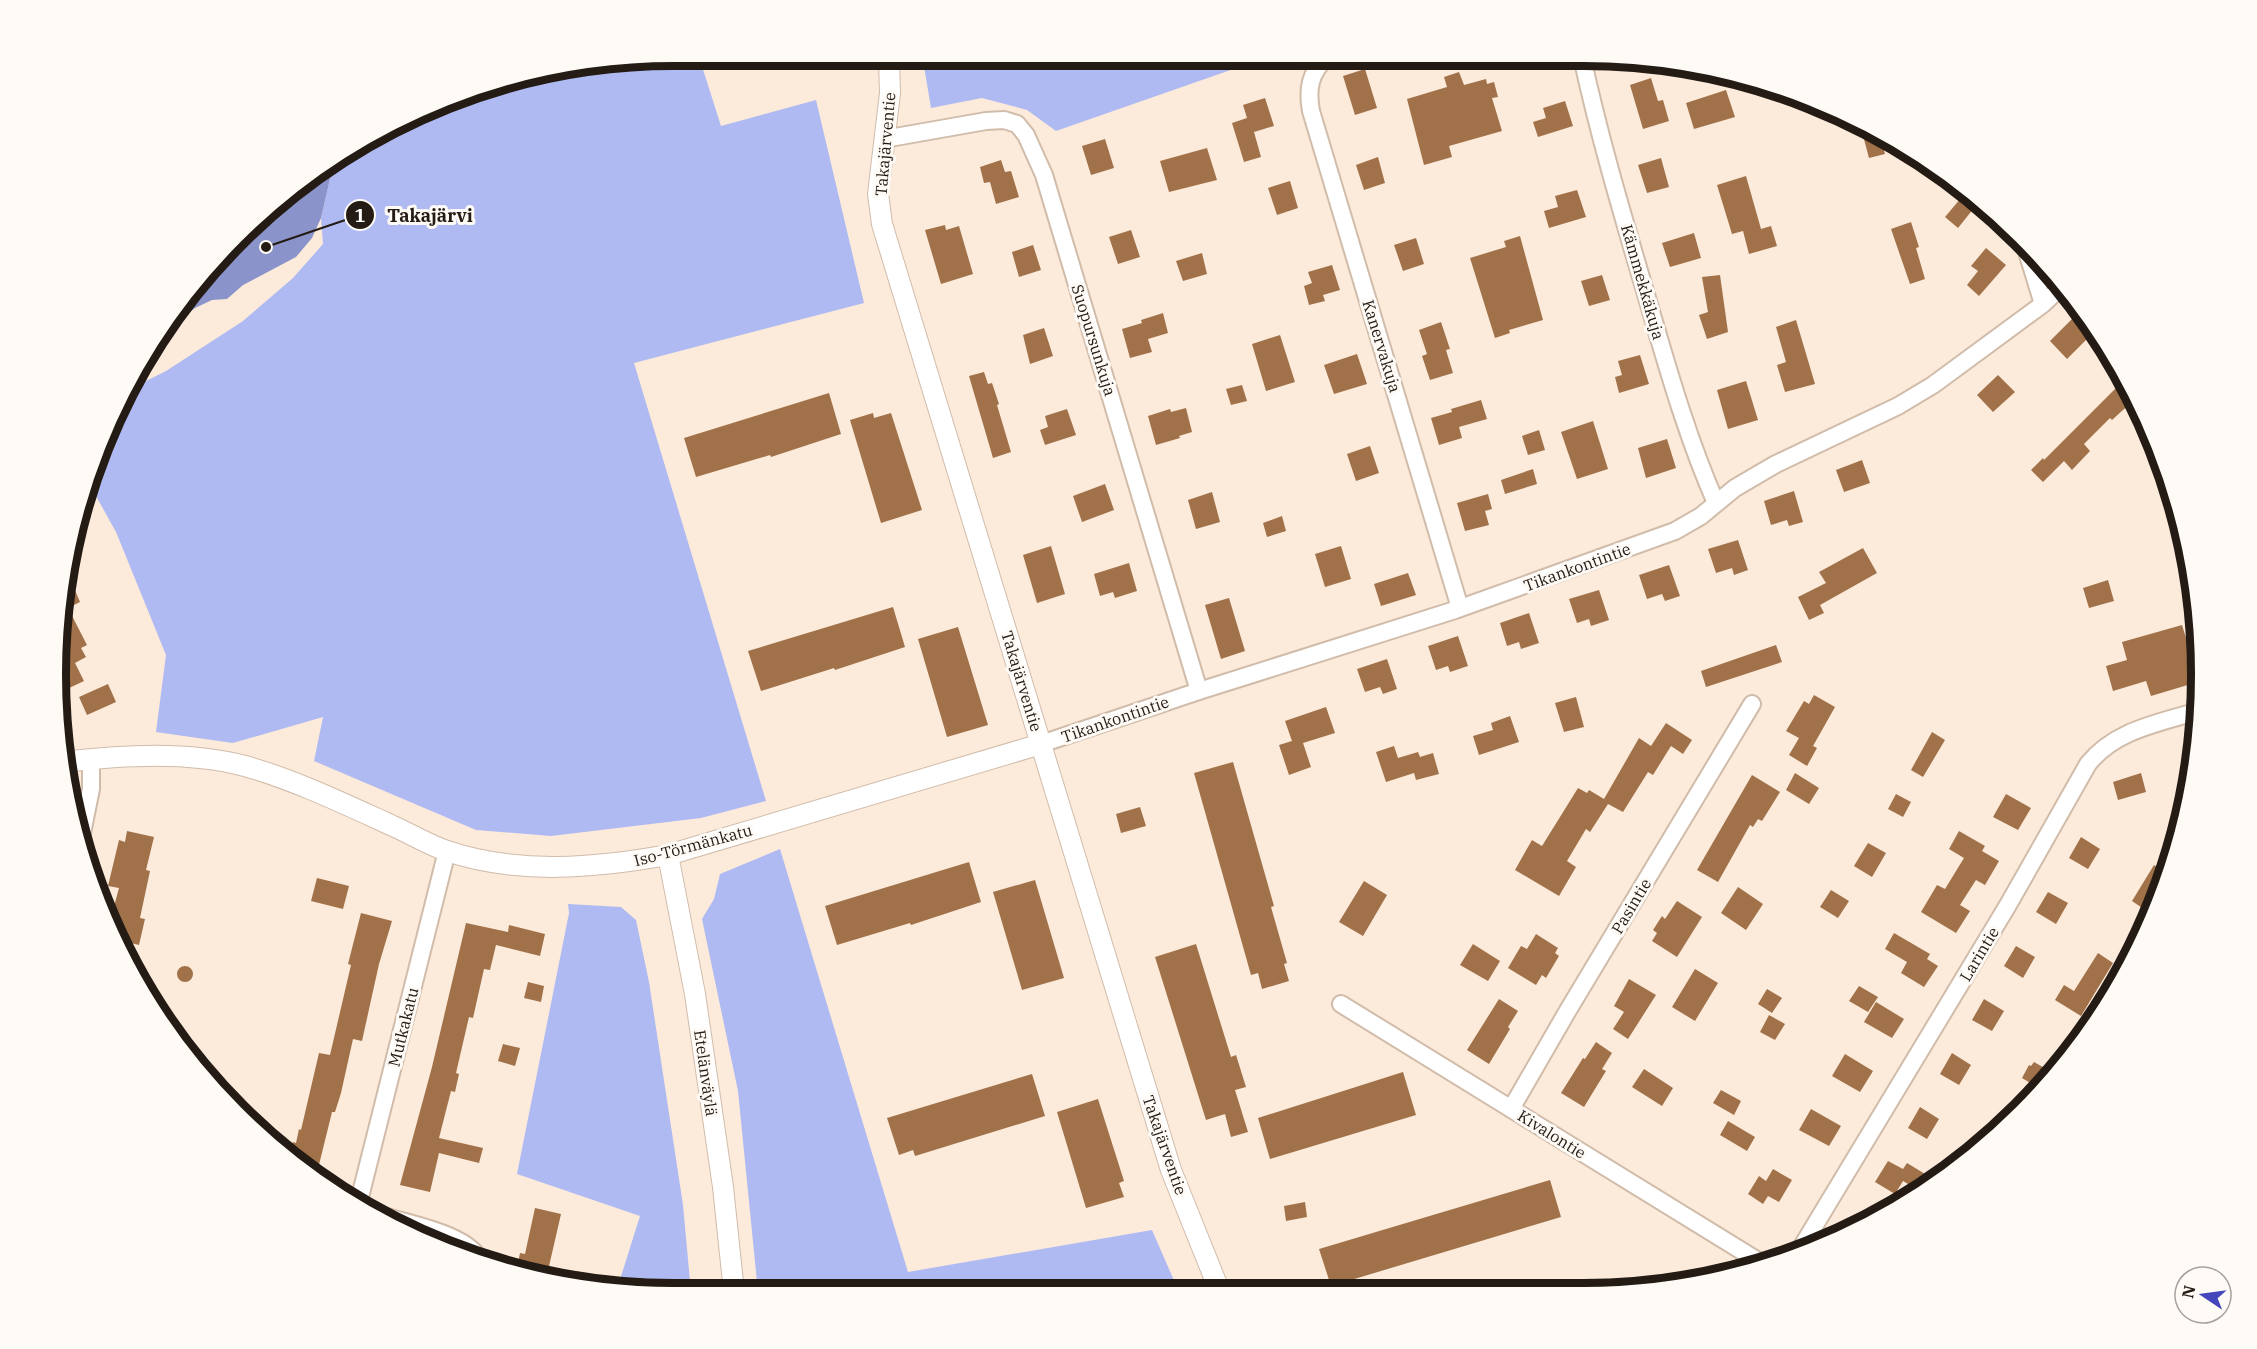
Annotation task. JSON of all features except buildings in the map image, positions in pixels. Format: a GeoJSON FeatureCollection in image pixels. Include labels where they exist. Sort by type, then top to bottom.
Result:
{"type":"FeatureCollection","features":[{"type":"Feature","properties":{"kind":"street","name":"Takajärventie"},"geometry":{"type":"LineString","coordinates":[[889,66],[890,93],[878,194],[882,224],[1171,1170],[1216,1283]]}},
{"type":"Feature","properties":{"kind":"street","name":"Kanervakuja"},"geometry":{"type":"LineString","coordinates":[[1319,66],[1313,73],[1310,83],[1311,111],[1460,608]]}},
{"type":"Feature","properties":{"kind":"street","name":"Kämmekkäkuja"},"geometry":{"type":"LineString","coordinates":[[1584,66],[1593,108],[1652,316],[1698,461],[1716,503]]}},
{"type":"Feature","properties":{"kind":"street","name":"Suopursunkuja"},"geometry":{"type":"LineString","coordinates":[[884,139],[995,120],[1017,124],[1026,135],[1044,175],[1199,691]]}},
{"type":"Feature","properties":{"kind":"street"},"geometry":{"type":"LineString","coordinates":[[2030,263],[2043,304]]}},
{"type":"Feature","properties":{"kind":"street","name":"Tikankontintie"},"geometry":{"type":"LineString","coordinates":[[1041,744],[1460,608],[1675,531],[1701,516],[1735,488],[1776,464],[1898,406],[1933,386],[2055,292]]}},
{"type":"Feature","properties":{"kind":"street","name":"Pasintie"},"geometry":{"type":"LineString","coordinates":[[1511,1109],[1567,1011],[1752,704]]}},
{"type":"Feature","properties":{"kind":"street","name":"Larintie"},"geometry":{"type":"LineString","coordinates":[[1805,1241],[2008,905],[2088,764],[2106,745],[2120,737],[2190,713]]}},
{"type":"Feature","properties":{"kind":"street","name":"Iso-Törmänkatu"},"geometry":{"type":"LineString","coordinates":[[72,761],[167,756],[211,759],[246,766],[294,784],[447,851],[529,867],[571,868],[623,863],[668,855],[1041,744]]}},
{"type":"Feature","properties":{"kind":"street"},"geometry":{"type":"LineString","coordinates":[[84,821],[91,789],[91,759]]}},
{"type":"Feature","properties":{"kind":"street","name":"Mutkakatu"},"geometry":{"type":"LineString","coordinates":[[363,1196],[447,851]]}},
{"type":"Feature","properties":{"kind":"street","name":"Etelänväylä"},"geometry":{"type":"LineString","coordinates":[[668,855],[696,1005],[723,1187],[733,1283]]}},
{"type":"Feature","properties":{"kind":"street","name":"Kivalontie"},"geometry":{"type":"LineString","coordinates":[[1341,1004],[1753,1258]]}},
{"type":"Feature","properties":{"kind":"street"},"geometry":{"type":"LineString","coordinates":[[423,1228],[457,1239],[472,1248]]}},
{"type":"Feature","properties":{"kind":"shaded area"},"geometry":{"type":"Polygon","coordinates":[[[702,66],[721,126],[816,100],[864,303],[634,363],[766,801],[701,818],[551,836],[476,830],[314,761],[323,717],[233,743],[156,732],[166,655],[116,532],[94,493],[98,479],[112,442],[141,384],[166,371],[243,321],[293,278],[323,244],[321,218],[331,172],[336,169],[405,129],[442,112],[517,87],[595,71],[635,67],[702,66]]]}},
{"type":"Feature","properties":{"kind":"shaded area"},"geometry":{"type":"Polygon","coordinates":[[[924,66],[1242,66],[1056,131],[1027,110],[982,98],[931,108],[924,66]]]}},
{"type":"Feature","properties":{"kind":"shaded area"},"geometry":{"type":"Polygon","coordinates":[[[331,172],[321,218],[312,238],[296,257],[243,285],[227,299],[212,300],[195,308],[182,318],[217,273],[244,244],[273,217],[331,172]]]}},
{"type":"Feature","properties":{"kind":"shaded area"},"geometry":{"type":"Polygon","coordinates":[[[780,849],[908,1272],[1152,1230],[1175,1283],[757,1283],[738,1091],[702,919],[714,899],[720,874],[780,849]]]}},
{"type":"Feature","properties":{"kind":"shaded area"},"geometry":{"type":"Polygon","coordinates":[[[568,904],[621,907],[636,920],[649,982],[683,1205],[690,1283],[620,1280],[640,1216],[517,1174],[569,913],[568,904]]]}},
{"type":"Feature","properties":{"kind":"place","name":"Takajärvi"},"geometry":{"type":"Point","coordinates":[266,247]}}]}
